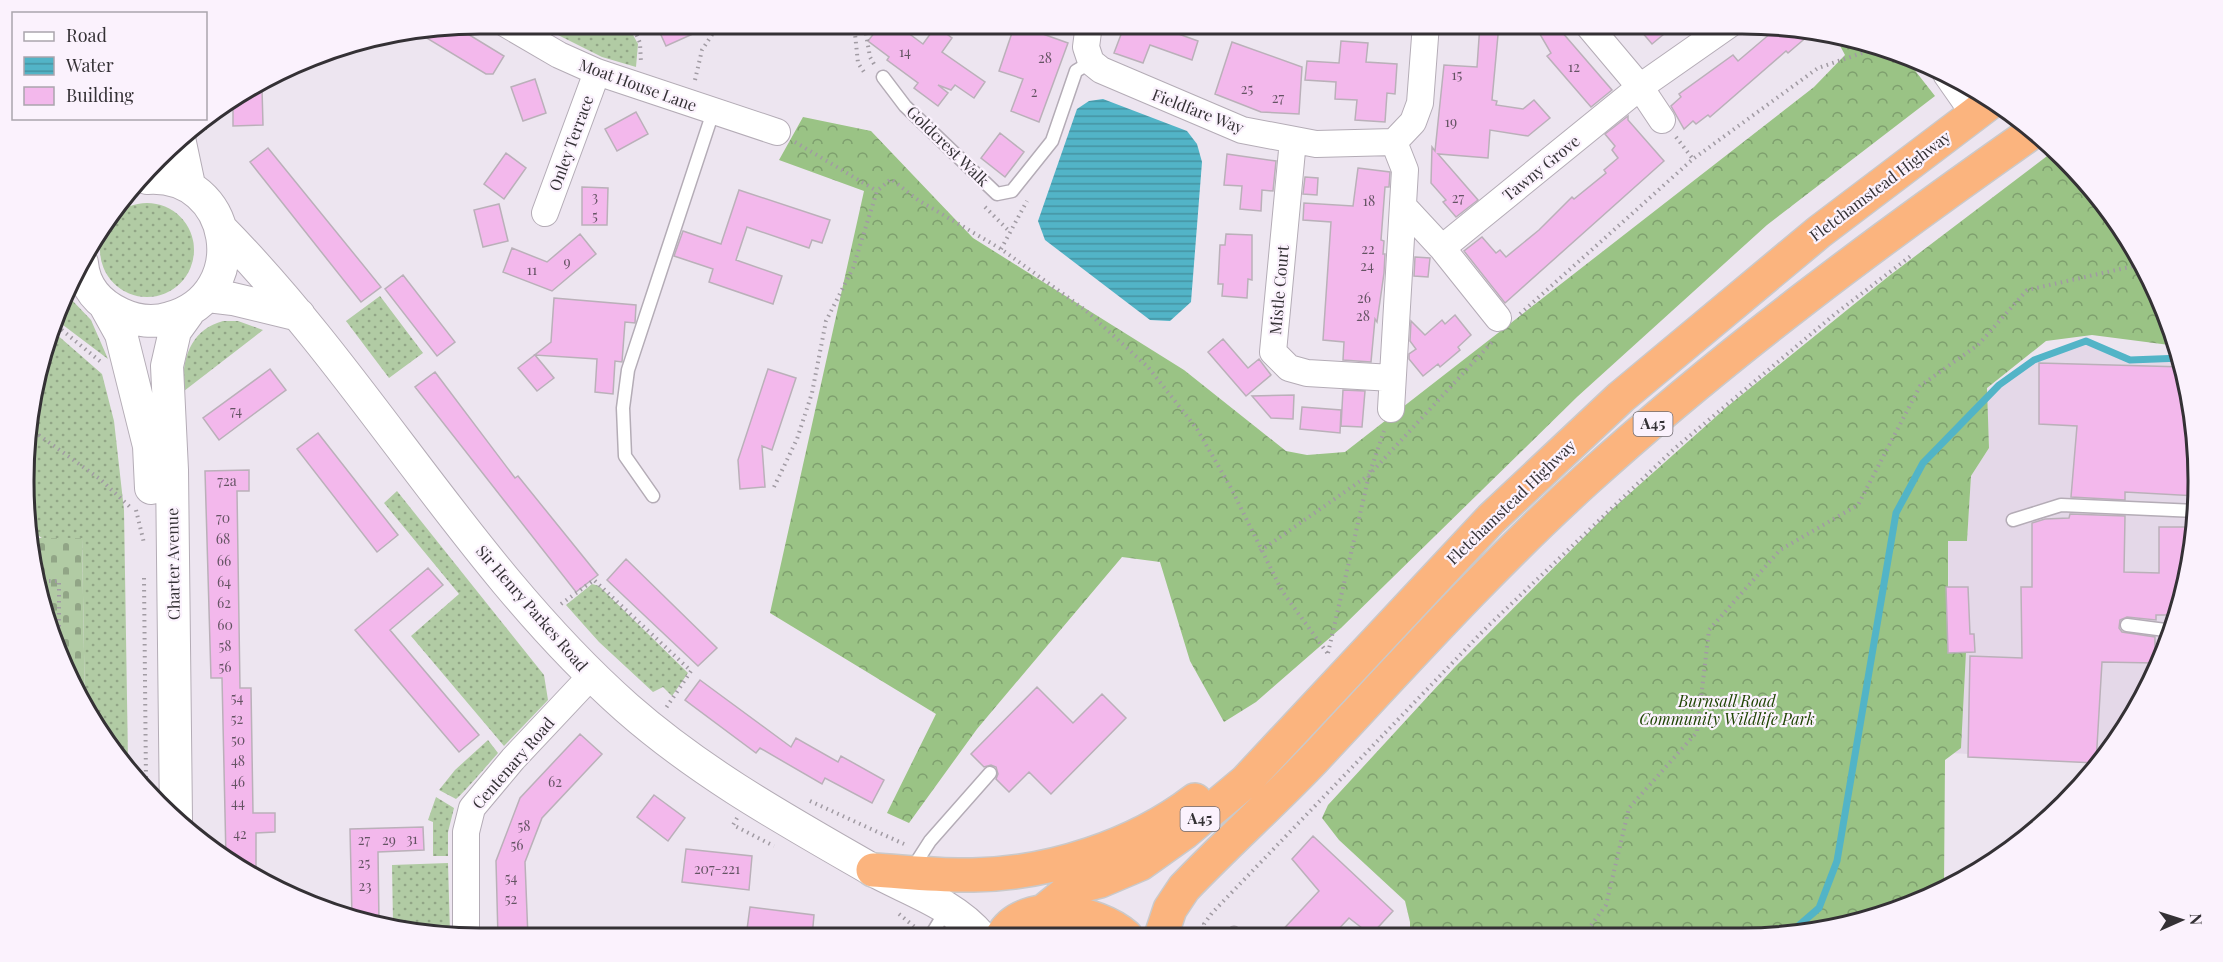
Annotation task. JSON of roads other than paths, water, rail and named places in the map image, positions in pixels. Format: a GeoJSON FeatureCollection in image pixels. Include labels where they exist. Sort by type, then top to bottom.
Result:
{"type":"FeatureCollection","features":[{"type":"Feature","properties":{"kind":"highway","name":"Fletchamstead Highway"},"geometry":{"type":"LineString","coordinates":[[1036,912],[1072,888],[1100,881],[1140,864],[1185,832],[1246,781],[1347,676],[1402,612],[1483,528],[1621,397],[1819,232],[1983,108]]}},
{"type":"Feature","properties":{"kind":"highway","name":"A45"},"geometry":{"type":"LineString","coordinates":[[1164,928],[1170,909],[1184,888],[1312,761],[1485,576],[1587,479],[1720,368],[1843,270],[2026,137]]}},
{"type":"Feature","properties":{"kind":"highway"},"geometry":{"type":"LineString","coordinates":[[873,870],[912,870],[974,875],[1051,865],[1101,850],[1180,811],[1330,692]]}},
{"type":"Feature","properties":{"kind":"highway"},"geometry":{"type":"LineString","coordinates":[[1036,912],[1095,919],[1115,928]]}},
{"type":"Feature","properties":{"kind":"highway","name":"A45"},"geometry":{"type":"LineString","coordinates":[[1009,928],[1014,922],[1036,912]]}},
{"type":"Feature","properties":{"kind":"street","name":"Moat House Lane"},"geometry":{"type":"LineString","coordinates":[[523,34],[559,56],[597,72],[777,132]]}},
{"type":"Feature","properties":{"kind":"street"},"geometry":{"type":"LineString","coordinates":[[1088,34],[1086,47],[1091,62]]}},
{"type":"Feature","properties":{"kind":"street"},"geometry":{"type":"LineString","coordinates":[[1391,409],[1406,170],[1394,142],[1413,122],[1420,103],[1425,34]]}},
{"type":"Feature","properties":{"kind":"street"},"geometry":{"type":"LineString","coordinates":[[1595,34],[1640,87],[1662,120]]}},
{"type":"Feature","properties":{"kind":"street","name":"Tawny Grove"},"geometry":{"type":"LineString","coordinates":[[1442,248],[1640,87],[1710,34]]}},
{"type":"Feature","properties":{"kind":"street","name":"Fieldfare Way"},"geometry":{"type":"LineString","coordinates":[[1091,62],[1113,78],[1242,130],[1316,144],[1394,142]]}},
{"type":"Feature","properties":{"kind":"street","name":"Onley Terrace"},"geometry":{"type":"LineString","coordinates":[[545,213],[597,72]]}},
{"type":"Feature","properties":{"kind":"street","name":"Mistle Court"},"geometry":{"type":"LineString","coordinates":[[1293,140],[1273,352],[1290,368],[1307,373],[1392,378]]}},
{"type":"Feature","properties":{"kind":"street"},"geometry":{"type":"LineString","coordinates":[[182,150],[189,185],[214,213],[221,229]]}},
{"type":"Feature","properties":{"kind":"street"},"geometry":{"type":"LineString","coordinates":[[154,178],[161,177],[189,185]]}},
{"type":"Feature","properties":{"kind":"street"},"geometry":{"type":"LineString","coordinates":[[1403,206],[1442,248],[1504,324]]}},
{"type":"Feature","properties":{"kind":"street","name":"Charter Avenue"},"geometry":{"type":"LineString","coordinates":[[176,807],[172,470],[167,366],[175,332],[216,284],[224,255],[221,229]]}},
{"type":"Feature","properties":{"kind":"street","name":"Sir Henry Parkes Road"},"geometry":{"type":"LineString","coordinates":[[221,229],[257,265],[299,315],[511,588],[591,676],[707,771],[747,797],[873,870]]}},
{"type":"Feature","properties":{"kind":"street","name":"Charter Avenue"},"geometry":{"type":"LineString","coordinates":[[85,277],[93,294],[106,307],[121,334],[149,446],[155,544],[158,789]]}},
{"type":"Feature","properties":{"kind":"street"},"geometry":{"type":"LineString","coordinates":[[106,307],[130,319],[159,321],[198,305],[233,298],[299,315]]}},
{"type":"Feature","properties":{"kind":"street","name":"Centenary Road"},"geometry":{"type":"LineString","coordinates":[[466,927],[466,832],[472,807],[513,759],[591,676]]}},
{"type":"Feature","properties":{"kind":"street"},"geometry":{"type":"LineString","coordinates":[[912,870],[948,908],[972,928]]}},
{"type":"Feature","properties":{"kind":"street"},"geometry":{"type":"LineString","coordinates":[[948,908],[990,915],[1036,912]]}},
{"type":"Feature","properties":{"kind":"lane","name":"Goldcrest Walk"},"geometry":{"type":"LineString","coordinates":[[883,77],[905,106],[997,194],[1012,191],[1052,141],[1076,71],[1091,62]]}},
{"type":"Feature","properties":{"kind":"lane"},"geometry":{"type":"LineString","coordinates":[[653,496],[625,456],[623,408],[628,370],[701,108]]}},
{"type":"Feature","properties":{"kind":"lane"},"geometry":{"type":"LineString","coordinates":[[2013,520],[2061,505],[2188,511]]}},
{"type":"Feature","properties":{"kind":"lane"},"geometry":{"type":"LineString","coordinates":[[2127,625],[2163,630]]}},
{"type":"Feature","properties":{"kind":"lane"},"geometry":{"type":"LineString","coordinates":[[912,870],[990,773]]}},
{"type":"Feature","properties":{"kind":"lane"},"geometry":{"type":"LineString","coordinates":[[936,928],[948,908]]}},
{"type":"Feature","properties":{"kind":"water"},"geometry":{"type":"Polygon","coordinates":[[[1103,99],[1187,131],[1197,144],[1202,162],[1191,302],[1170,321],[1150,320],[1045,240],[1038,221],[1077,109],[1089,101],[1103,99]]]}},
{"type":"Feature","properties":{"kind":"waterway"},"geometry":{"type":"LineString","coordinates":[[1801,924],[1819,908],[1837,861],[1896,513],[1923,463],[1999,385],[2034,360],[2086,341],[2130,360],[2171,358]]}},
{"type":"Feature","properties":{"kind":"park label","name":"Burnsall Road Community Wildlife Park"},"geometry":{"type":"Point","coordinates":[1727,710]}}]}
